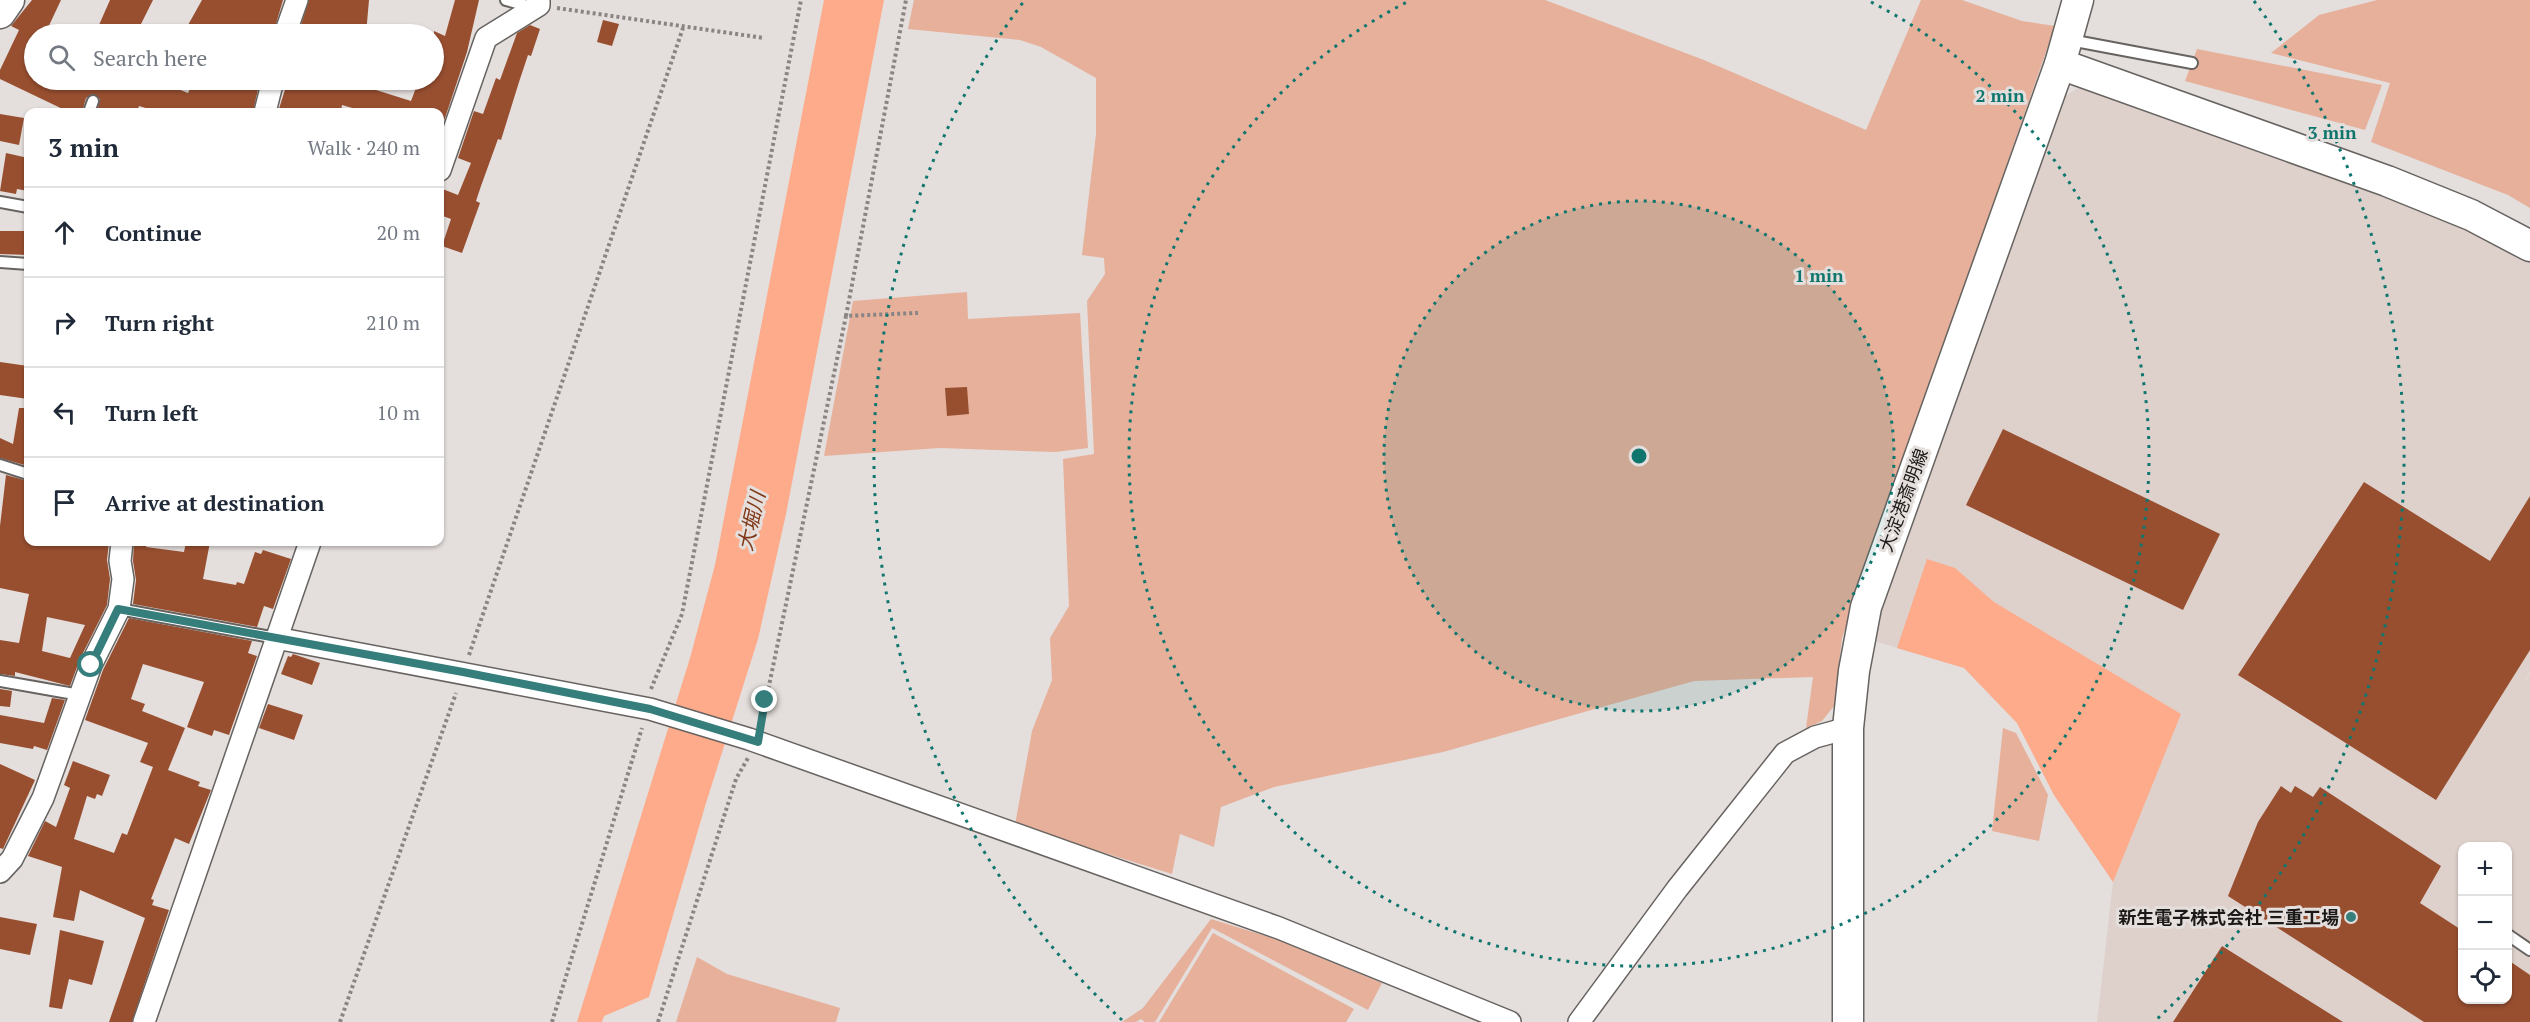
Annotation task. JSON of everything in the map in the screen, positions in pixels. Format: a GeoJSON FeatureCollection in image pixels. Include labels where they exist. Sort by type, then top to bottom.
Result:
{"type":"FeatureCollection","features":[{"type":"Feature","properties":{"kind":"main road"},"geometry":{"type":"LineString","coordinates":[[0,13],[9,0]]}},
{"type":"Feature","properties":{"kind":"main road","name":"大淀港斎明線"},"geometry":{"type":"LineString","coordinates":[[1848,1022],[1848,728],[1854,671],[1866,607],[2063,52],[2078,0]]}},
{"type":"Feature","properties":{"kind":"main road"},"geometry":{"type":"LineString","coordinates":[[2063,52],[2471,215],[2530,246]]}},
{"type":"Feature","properties":{"kind":"street"},"geometry":{"type":"LineString","coordinates":[[289,24],[297,0]]}},
{"type":"Feature","properties":{"kind":"street"},"geometry":{"type":"LineString","coordinates":[[444,159],[486,38],[538,4]]}},
{"type":"Feature","properties":{"kind":"street"},"geometry":{"type":"LineString","coordinates":[[266,108],[270,90]]}},
{"type":"Feature","properties":{"kind":"street"},"geometry":{"type":"LineString","coordinates":[[0,872],[12,859],[43,798],[91,665],[118,609],[123,579],[120,561],[122,546]]}},
{"type":"Feature","properties":{"kind":"street"},"geometry":{"type":"LineString","coordinates":[[144,1022],[309,546]]}},
{"type":"Feature","properties":{"kind":"street"},"geometry":{"type":"LineString","coordinates":[[276,638],[646,708],[754,741],[1279,928],[1510,1022]]}},
{"type":"Feature","properties":{"kind":"street"},"geometry":{"type":"LineString","coordinates":[[1579,1022],[1677,889],[1785,753],[1815,737],[1848,728]]}},
{"type":"Feature","properties":{"kind":"lane"},"geometry":{"type":"LineString","coordinates":[[506,0],[538,4]]}},
{"type":"Feature","properties":{"kind":"lane"},"geometry":{"type":"LineString","coordinates":[[2063,52],[2192,63]]}},
{"type":"Feature","properties":{"kind":"lane"},"geometry":{"type":"LineString","coordinates":[[90,108],[93,101]]}},
{"type":"Feature","properties":{"kind":"lane"},"geometry":{"type":"LineString","coordinates":[[0,202],[24,206]]}},
{"type":"Feature","properties":{"kind":"lane"},"geometry":{"type":"LineString","coordinates":[[0,262],[24,264]]}},
{"type":"Feature","properties":{"kind":"lane"},"geometry":{"type":"LineString","coordinates":[[0,465],[24,473]]}},
{"type":"Feature","properties":{"kind":"lane"},"geometry":{"type":"LineString","coordinates":[[118,609],[276,638]]}},
{"type":"Feature","properties":{"kind":"lane"},"geometry":{"type":"LineString","coordinates":[[0,681],[80,695]]}},
{"type":"Feature","properties":{"kind":"lane"},"geometry":{"type":"LineString","coordinates":[[2512,938],[2530,950]]}},
{"type":"Feature","properties":{"kind":"path"},"geometry":{"type":"LineString","coordinates":[[552,1022],[642,729],[646,708],[682,614],[801,0]]}},
{"type":"Feature","properties":{"kind":"path"},"geometry":{"type":"LineString","coordinates":[[658,1022],[736,778],[754,741],[846,316],[906,0]]}},
{"type":"Feature","properties":{"kind":"path"},"geometry":{"type":"LineString","coordinates":[[538,4],[683,28],[764,38]]}},
{"type":"Feature","properties":{"kind":"path"},"geometry":{"type":"LineString","coordinates":[[340,1022],[463,672],[683,28]]}},
{"type":"Feature","properties":{"kind":"path"},"geometry":{"type":"LineString","coordinates":[[846,316],[918,313]]}},
{"type":"Feature","properties":{"kind":"shaded area"},"geometry":{"type":"Polygon","coordinates":[[[914,0],[1545,0],[1704,60],[1866,130],[1921,0],[1962,0],[2022,21],[2055,26],[1842,638],[1834,706],[1822,721],[1806,728],[1813,677],[1694,681],[1443,752],[1274,787],[1221,807],[1214,847],[1180,834],[1172,874],[1015,825],[1032,731],[1052,680],[1050,638],[1069,606],[1063,459],[1094,454],[1087,301],[1105,274],[1104,258],[1082,255],[1096,134],[1096,78],[1041,47],[1020,40],[908,29],[914,0]]]}},
{"type":"Feature","properties":{"kind":"shaded area"},"geometry":{"type":"Polygon","coordinates":[[[2377,0],[2530,0],[2530,208],[2508,195],[2371,142],[2390,83],[2271,53],[2319,15],[2377,0]]]}},
{"type":"Feature","properties":{"kind":"shaded area"},"geometry":{"type":"Polygon","coordinates":[[[2197,49],[2382,85],[2365,130],[2185,81],[2197,49]]]}},
{"type":"Feature","properties":{"kind":"shaded area"},"geometry":{"type":"Polygon","coordinates":[[[2083,85],[2445,215],[2530,258],[2530,672],[2522,685],[2530,674],[2530,1022],[2097,1022],[2113,882],[2054,795],[2017,723],[1964,668],[1871,640],[2065,96],[2083,85]]]}},
{"type":"Feature","properties":{"kind":"shaded area"},"geometry":{"type":"Polygon","coordinates":[[[967,292],[968,319],[1080,313],[1088,448],[1055,452],[940,448],[824,456],[853,301],[967,292]]]}},
{"type":"Feature","properties":{"kind":"shaded area"},"geometry":{"type":"Polygon","coordinates":[[[2003,728],[2016,733],[2048,795],[2039,841],[1992,831],[2003,728]]]}},
{"type":"Feature","properties":{"kind":"shaded area"},"geometry":{"type":"Polygon","coordinates":[[[1211,919],[1278,940],[1382,983],[1368,1010],[1212,928],[1155,1022],[1145,1022],[1141,1019],[1136,1022],[1122,1022],[1143,1008],[1211,919]]]}},
{"type":"Feature","properties":{"kind":"shaded area"},"geometry":{"type":"Polygon","coordinates":[[[1213,933],[1354,1009],[1346,1022],[1159,1022],[1213,933]]]}},
{"type":"Feature","properties":{"kind":"shaded area"},"geometry":{"type":"Polygon","coordinates":[[[697,957],[727,974],[840,1008],[836,1022],[676,1022],[697,957]]]}},
{"type":"Feature","properties":{"kind":"water","name":"大堀川"},"geometry":{"type":"Polygon","coordinates":[[[824,0],[884,0],[786,514],[758,639],[706,803],[649,997],[604,1016],[602,1022],[577,1022],[690,658],[715,565],[824,0]]]}},
{"type":"Feature","properties":{"kind":"water"},"geometry":{"type":"Polygon","coordinates":[[[1927,559],[1955,568],[1994,602],[2181,714],[2113,882],[2054,795],[2017,723],[1964,668],[1897,648],[1927,559]]]}},
{"type":"Feature","properties":{"kind":"building"},"geometry":{"type":"Polygon","coordinates":[[[32,0],[61,0],[50,24],[24,24],[24,90],[180,90],[188,93],[189,90],[258,90],[254,108],[146,108],[139,106],[138,108],[98,108],[100,99],[92,94],[86,98],[83,108],[61,108],[0,79],[0,70],[19,30],[11,26],[32,0]]]}},
{"type":"Feature","properties":{"kind":"building"},"geometry":{"type":"Polygon","coordinates":[[[110,0],[153,0],[141,24],[99,24],[110,0]]]}},
{"type":"Feature","properties":{"kind":"building"},"geometry":{"type":"Polygon","coordinates":[[[202,0],[283,0],[276,24],[189,24],[202,0]]]}},
{"type":"Feature","properties":{"kind":"building"},"geometry":{"type":"Polygon","coordinates":[[[309,0],[369,0],[367,24],[301,24],[309,0]]]}},
{"type":"Feature","properties":{"kind":"building"},"geometry":{"type":"Polygon","coordinates":[[[455,0],[479,0],[467,52],[444,121],[444,108],[352,108],[342,105],[342,108],[279,108],[285,90],[376,90],[411,101],[415,90],[444,90],[445,36],[455,0]]]}},
{"type":"Feature","properties":{"kind":"building"},"geometry":{"type":"Polygon","coordinates":[[[603,20],[619,24],[612,46],[597,42],[603,20]]]}},
{"type":"Feature","properties":{"kind":"building"},"geometry":{"type":"Polygon","coordinates":[[[530,25],[540,29],[531,56],[528,55],[501,140],[498,139],[481,186],[476,201],[480,203],[462,253],[444,247],[451,219],[444,216],[444,190],[458,195],[471,163],[458,158],[474,111],[483,114],[496,78],[500,80],[517,33],[530,25]]]}},
{"type":"Feature","properties":{"kind":"building"},"geometry":{"type":"Polygon","coordinates":[[[0,114],[24,118],[19,145],[0,141],[0,114]]]}},
{"type":"Feature","properties":{"kind":"building"},"geometry":{"type":"Polygon","coordinates":[[[6,153],[24,157],[24,190],[17,189],[16,194],[0,191],[6,153]]]}},
{"type":"Feature","properties":{"kind":"building"},"geometry":{"type":"Polygon","coordinates":[[[0,231],[24,231],[24,255],[0,254],[0,231]]]}},
{"type":"Feature","properties":{"kind":"building"},"geometry":{"type":"Polygon","coordinates":[[[0,362],[24,365],[24,398],[0,395],[0,362]]]}},
{"type":"Feature","properties":{"kind":"building"},"geometry":{"type":"Polygon","coordinates":[[[967,387],[969,414],[947,416],[945,388],[967,387]]]}},
{"type":"Feature","properties":{"kind":"building"},"geometry":{"type":"Polygon","coordinates":[[[19,408],[24,408],[24,465],[0,458],[0,438],[13,444],[19,408]]]}},
{"type":"Feature","properties":{"kind":"building"},"geometry":{"type":"Polygon","coordinates":[[[2003,429],[2220,534],[2183,610],[1966,505],[2003,429]]]}},
{"type":"Feature","properties":{"kind":"building"},"geometry":{"type":"Polygon","coordinates":[[[6,475],[24,480],[24,546],[109,546],[107,560],[110,579],[107,605],[80,659],[70,686],[15,672],[15,676],[0,674],[0,640],[19,643],[29,594],[0,588],[0,526],[6,475]],[[47,617],[42,651],[70,658],[85,625],[47,617]]]}},
{"type":"Feature","properties":{"kind":"building"},"geometry":{"type":"Polygon","coordinates":[[[2364,482],[2490,561],[2530,496],[2530,650],[2436,800],[2238,675],[2364,482]]]}},
{"type":"Feature","properties":{"kind":"building"},"geometry":{"type":"Polygon","coordinates":[[[134,546],[184,552],[185,546],[209,546],[203,579],[236,585],[237,582],[244,584],[255,552],[261,554],[263,550],[291,559],[273,609],[264,606],[257,627],[133,604],[136,580],[134,546]]]}},
{"type":"Feature","properties":{"kind":"building"},"geometry":{"type":"Polygon","coordinates":[[[129,618],[252,641],[248,653],[257,656],[229,735],[214,730],[212,736],[187,727],[204,682],[143,664],[131,699],[145,704],[142,711],[185,728],[168,770],[200,782],[198,786],[211,790],[189,844],[175,838],[151,899],[154,900],[152,905],[169,910],[132,1022],[109,1022],[145,918],[80,890],[74,921],[53,917],[62,867],[28,856],[45,821],[56,827],[70,788],[64,785],[73,761],[110,775],[102,796],[97,794],[95,799],[87,796],[74,839],[114,853],[122,833],[127,835],[153,767],[140,762],[148,743],[85,720],[103,670],[129,618]]]}},
{"type":"Feature","properties":{"kind":"building"},"geometry":{"type":"Polygon","coordinates":[[[293,654],[320,663],[312,685],[281,674],[288,656],[291,657],[293,654]]]}},
{"type":"Feature","properties":{"kind":"building"},"geometry":{"type":"Polygon","coordinates":[[[0,689],[12,691],[10,707],[0,706],[0,689]]]}},
{"type":"Feature","properties":{"kind":"building"},"geometry":{"type":"Polygon","coordinates":[[[52,698],[65,700],[47,750],[34,746],[33,749],[0,743],[0,715],[44,723],[52,698]]]}},
{"type":"Feature","properties":{"kind":"building"},"geometry":{"type":"Polygon","coordinates":[[[268,704],[303,715],[294,740],[259,728],[268,704]]]}},
{"type":"Feature","properties":{"kind":"building"},"geometry":{"type":"Polygon","coordinates":[[[0,764],[35,780],[3,849],[0,848],[0,764]]]}},
{"type":"Feature","properties":{"kind":"building","name":"新生電子株式会社 三重工場"},"geometry":{"type":"Polygon","coordinates":[[[2281,786],[2291,793],[2295,786],[2313,797],[2320,787],[2441,866],[2420,903],[2458,928],[2458,1004],[2512,1004],[2512,963],[2530,975],[2530,1022],[2424,1022],[2228,896],[2258,822],[2281,786]]]}},
{"type":"Feature","properties":{"kind":"building"},"geometry":{"type":"Polygon","coordinates":[[[0,917],[37,924],[30,955],[0,949],[0,917]]]}},
{"type":"Feature","properties":{"kind":"building"},"geometry":{"type":"Polygon","coordinates":[[[60,930],[104,941],[92,985],[69,979],[62,1009],[49,1007],[60,930]]]}},
{"type":"Feature","properties":{"kind":"building","name":"新生電子株式会社 三重工場"},"geometry":{"type":"Polygon","coordinates":[[[2222,946],[2343,1022],[2173,1022],[2222,946]]]}},
{"type":"Feature","properties":{"kind":"place","name":"新生電子株式会社 三重工場"},"geometry":{"type":"Point","coordinates":[2351,917]}},
{"type":"Feature","properties":{"kind":"route"},"geometry":{"type":"LineString","coordinates":[[91,665],[118,609],[463,672],[650,709],[758,742],[765,700]]}}]}
